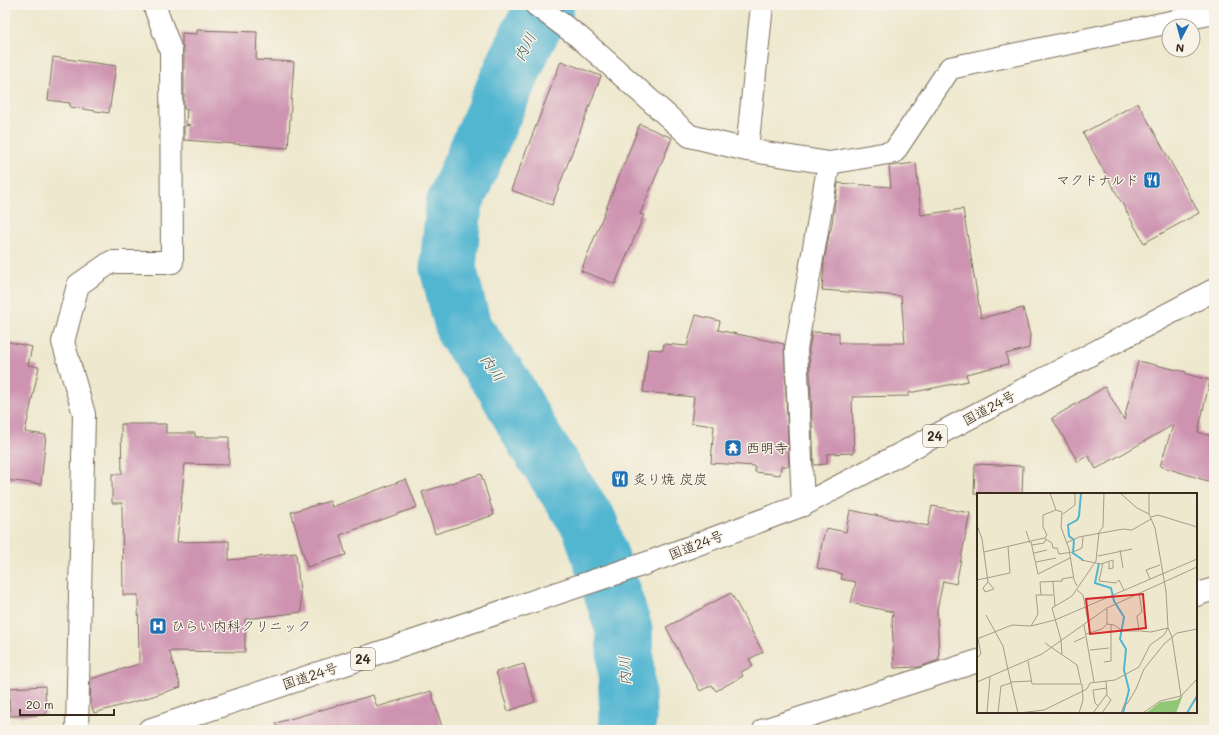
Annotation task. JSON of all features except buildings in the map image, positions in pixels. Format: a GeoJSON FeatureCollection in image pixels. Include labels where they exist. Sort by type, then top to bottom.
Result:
{"type":"FeatureCollection","features":[{"type":"Feature","properties":{"kind":"main road"},"geometry":{"type":"LineString","coordinates":[[77,730],[84,414],[63,342],[78,285],[111,262],[172,262],[171,51],[154,5]]}},
{"type":"Feature","properties":{"kind":"main road"},"geometry":{"type":"LineString","coordinates":[[536,5],[579,37],[690,136],[747,150],[829,162],[894,152],[950,68],[1214,13]]}},
{"type":"Feature","properties":{"kind":"main road"},"geometry":{"type":"LineString","coordinates":[[747,150],[762,5]]}},
{"type":"Feature","properties":{"kind":"main road"},"geometry":{"type":"LineString","coordinates":[[803,505],[796,349],[829,162]]}},
{"type":"Feature","properties":{"kind":"main road","name":"国道24号"},"geometry":{"type":"LineString","coordinates":[[149,730],[647,563],[803,505],[1214,290]]}},
{"type":"Feature","properties":{"kind":"main road"},"geometry":{"type":"LineString","coordinates":[[1197,595],[1214,589]]}},
{"type":"Feature","properties":{"kind":"main road"},"geometry":{"type":"LineString","coordinates":[[764,730],[977,661]]}},
{"type":"Feature","properties":{"kind":"waterway","name":"内川"},"geometry":{"type":"LineString","coordinates":[[546,5],[529,34],[454,204],[448,268],[464,330],[504,385],[535,441],[590,525],[624,630],[628,717],[627,730]]}},
{"type":"Feature","properties":{"kind":"place","name":"マクドナルド"},"geometry":{"type":"Point","coordinates":[1152,180]}},
{"type":"Feature","properties":{"kind":"place","name":"西明寺"},"geometry":{"type":"Point","coordinates":[733,448]}},
{"type":"Feature","properties":{"kind":"place","name":"炙り焼 炭炭"},"geometry":{"type":"Point","coordinates":[620,479]}},
{"type":"Feature","properties":{"kind":"place","name":"ひらい内科クリニック"},"geometry":{"type":"Point","coordinates":[158,626]}}]}
